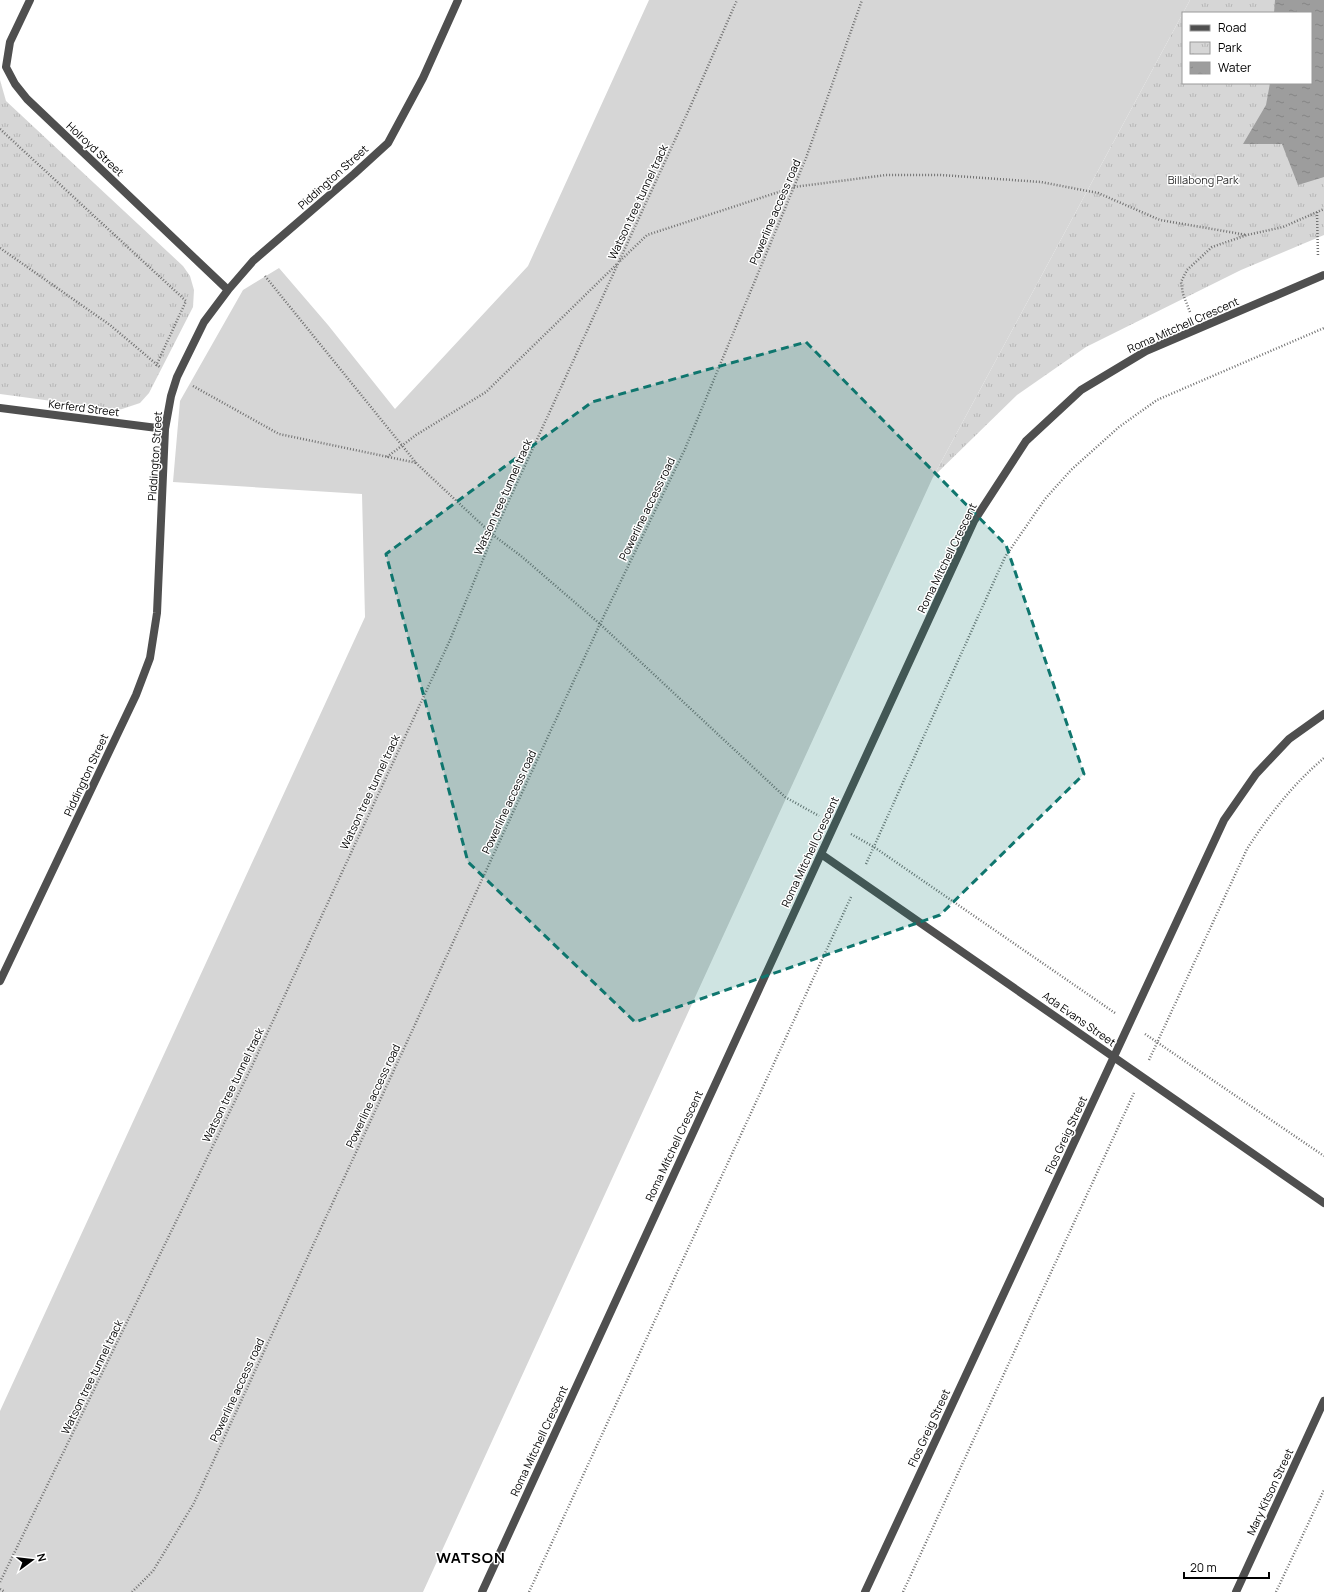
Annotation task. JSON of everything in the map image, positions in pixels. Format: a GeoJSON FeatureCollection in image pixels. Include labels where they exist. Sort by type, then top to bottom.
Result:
{"type":"FeatureCollection","features":[{"type":"Feature","properties":{"kind":"street","name":"Holroyd Street"},"geometry":{"type":"LineString","coordinates":[[30,0],[10,42],[6,67],[15,84],[27,99],[228,290]]}},
{"type":"Feature","properties":{"kind":"street","name":"Piddington Street"},"geometry":{"type":"LineString","coordinates":[[0,981],[136,695],[150,658],[157,613],[165,429],[170,396],[176,377],[204,322],[228,290],[253,261],[388,143],[422,78],[458,0]]}},
{"type":"Feature","properties":{"kind":"street","name":"Roma Mitchell Crescent"},"geometry":{"type":"LineString","coordinates":[[482,1592],[974,521],[1026,441],[1081,390],[1146,351],[1321,276]]}},
{"type":"Feature","properties":{"kind":"street","name":"Kerferd Street"},"geometry":{"type":"LineString","coordinates":[[0,408],[165,429]]}},
{"type":"Feature","properties":{"kind":"street","name":"Flos Greig Street"},"geometry":{"type":"LineString","coordinates":[[865,1592],[1224,820],[1256,774],[1289,739],[1324,714]]}},
{"type":"Feature","properties":{"kind":"street","name":"Ada Evans Street"},"geometry":{"type":"LineString","coordinates":[[821,854],[1324,1203]]}},
{"type":"Feature","properties":{"kind":"street","name":"Mary Kitson Street"},"geometry":{"type":"LineString","coordinates":[[1236,1592],[1324,1401]]}},
{"type":"Feature","properties":{"kind":"path","name":"Watson tree tunnel track"},"geometry":{"type":"LineString","coordinates":[[0,1582],[251,1068],[450,640],[493,535],[691,105],[737,0]]}},
{"type":"Feature","properties":{"kind":"path","name":"Powerline access road"},"geometry":{"type":"LineString","coordinates":[[132,1592],[153,1571],[194,1503],[600,624],[685,449],[806,158],[862,0]]}},
{"type":"Feature","properties":{"kind":"path"},"geometry":{"type":"LineString","coordinates":[[0,129],[186,301],[156,366]]}},
{"type":"Feature","properties":{"kind":"path"},"geometry":{"type":"LineString","coordinates":[[387,457],[416,434],[486,392],[647,235],[794,187],[886,175],[941,175],[1041,182],[1098,193],[1160,220],[1246,235]]}},
{"type":"Feature","properties":{"kind":"path"},"geometry":{"type":"LineString","coordinates":[[1197,330],[1183,294],[1181,282],[1187,270],[1212,247],[1246,235],[1283,227],[1324,209]]}},
{"type":"Feature","properties":{"kind":"path"},"geometry":{"type":"LineString","coordinates":[[1317,212],[1321,276]]}},
{"type":"Feature","properties":{"kind":"path"},"geometry":{"type":"LineString","coordinates":[[0,248],[110,325],[156,366],[279,434],[417,464]]}},
{"type":"Feature","properties":{"kind":"path"},"geometry":{"type":"LineString","coordinates":[[253,261],[417,464],[493,535],[521,556],[600,624],[785,797]]}},
{"type":"Feature","properties":{"kind":"path"},"geometry":{"type":"LineString","coordinates":[[529,1592],[874,847],[1005,557],[1045,499],[1071,470],[1119,427],[1157,400],[1324,328]]}},
{"type":"Feature","properties":{"kind":"path"},"geometry":{"type":"LineString","coordinates":[[903,1592],[1247,849],[1264,822],[1285,797],[1305,774],[1324,758]]}},
{"type":"Feature","properties":{"kind":"path"},"geometry":{"type":"LineString","coordinates":[[874,847],[1324,1156]]}},
{"type":"Feature","properties":{"kind":"path"},"geometry":{"type":"LineString","coordinates":[[1276,1592],[1324,1490]]}},
{"type":"Feature","properties":{"kind":"path"},"geometry":{"type":"LineString","coordinates":[[0,1589],[5,1592]]}},
{"type":"Feature","properties":{"kind":"highlighted area"},"geometry":{"type":"Polygon","coordinates":[[[806,342],[1006,545],[1084,774],[940,915],[635,1022],[468,862],[386,554],[592,402],[806,342]]]}},
{"type":"Feature","properties":{"kind":"green space"},"geometry":{"type":"Polygon","coordinates":[[[649,0],[1190,0],[1184,12],[1182,12],[1182,15],[933,477],[423,1592],[0,1592],[0,1411],[365,617],[362,494],[173,482],[180,401],[243,290],[279,268],[328,325],[395,409],[528,266],[649,0]]]}},
{"type":"Feature","properties":{"kind":"green space","name":"Billabong Park"},"geometry":{"type":"Polygon","coordinates":[[[1190,0],[1324,0],[1324,235],[1241,270],[1086,347],[1017,395],[933,477],[1182,15],[1182,84],[1312,84],[1312,12],[1184,12],[1190,0]]]}},
{"type":"Feature","properties":{"kind":"green space"},"geometry":{"type":"Polygon","coordinates":[[[0,80],[6,101],[183,266],[190,276],[194,290],[193,307],[149,393],[140,403],[119,410],[0,394],[0,80]]]}},
{"type":"Feature","properties":{"kind":"water"},"geometry":{"type":"Polygon","coordinates":[[[1275,0],[1324,0],[1324,177],[1298,185],[1282,144],[1243,144],[1266,105],[1270,84],[1312,84],[1312,12],[1274,12],[1275,0]]]}},
{"type":"Feature","properties":{"kind":"district","name":"WATSON"},"geometry":{"type":"Point","coordinates":[471,1558]}}]}
